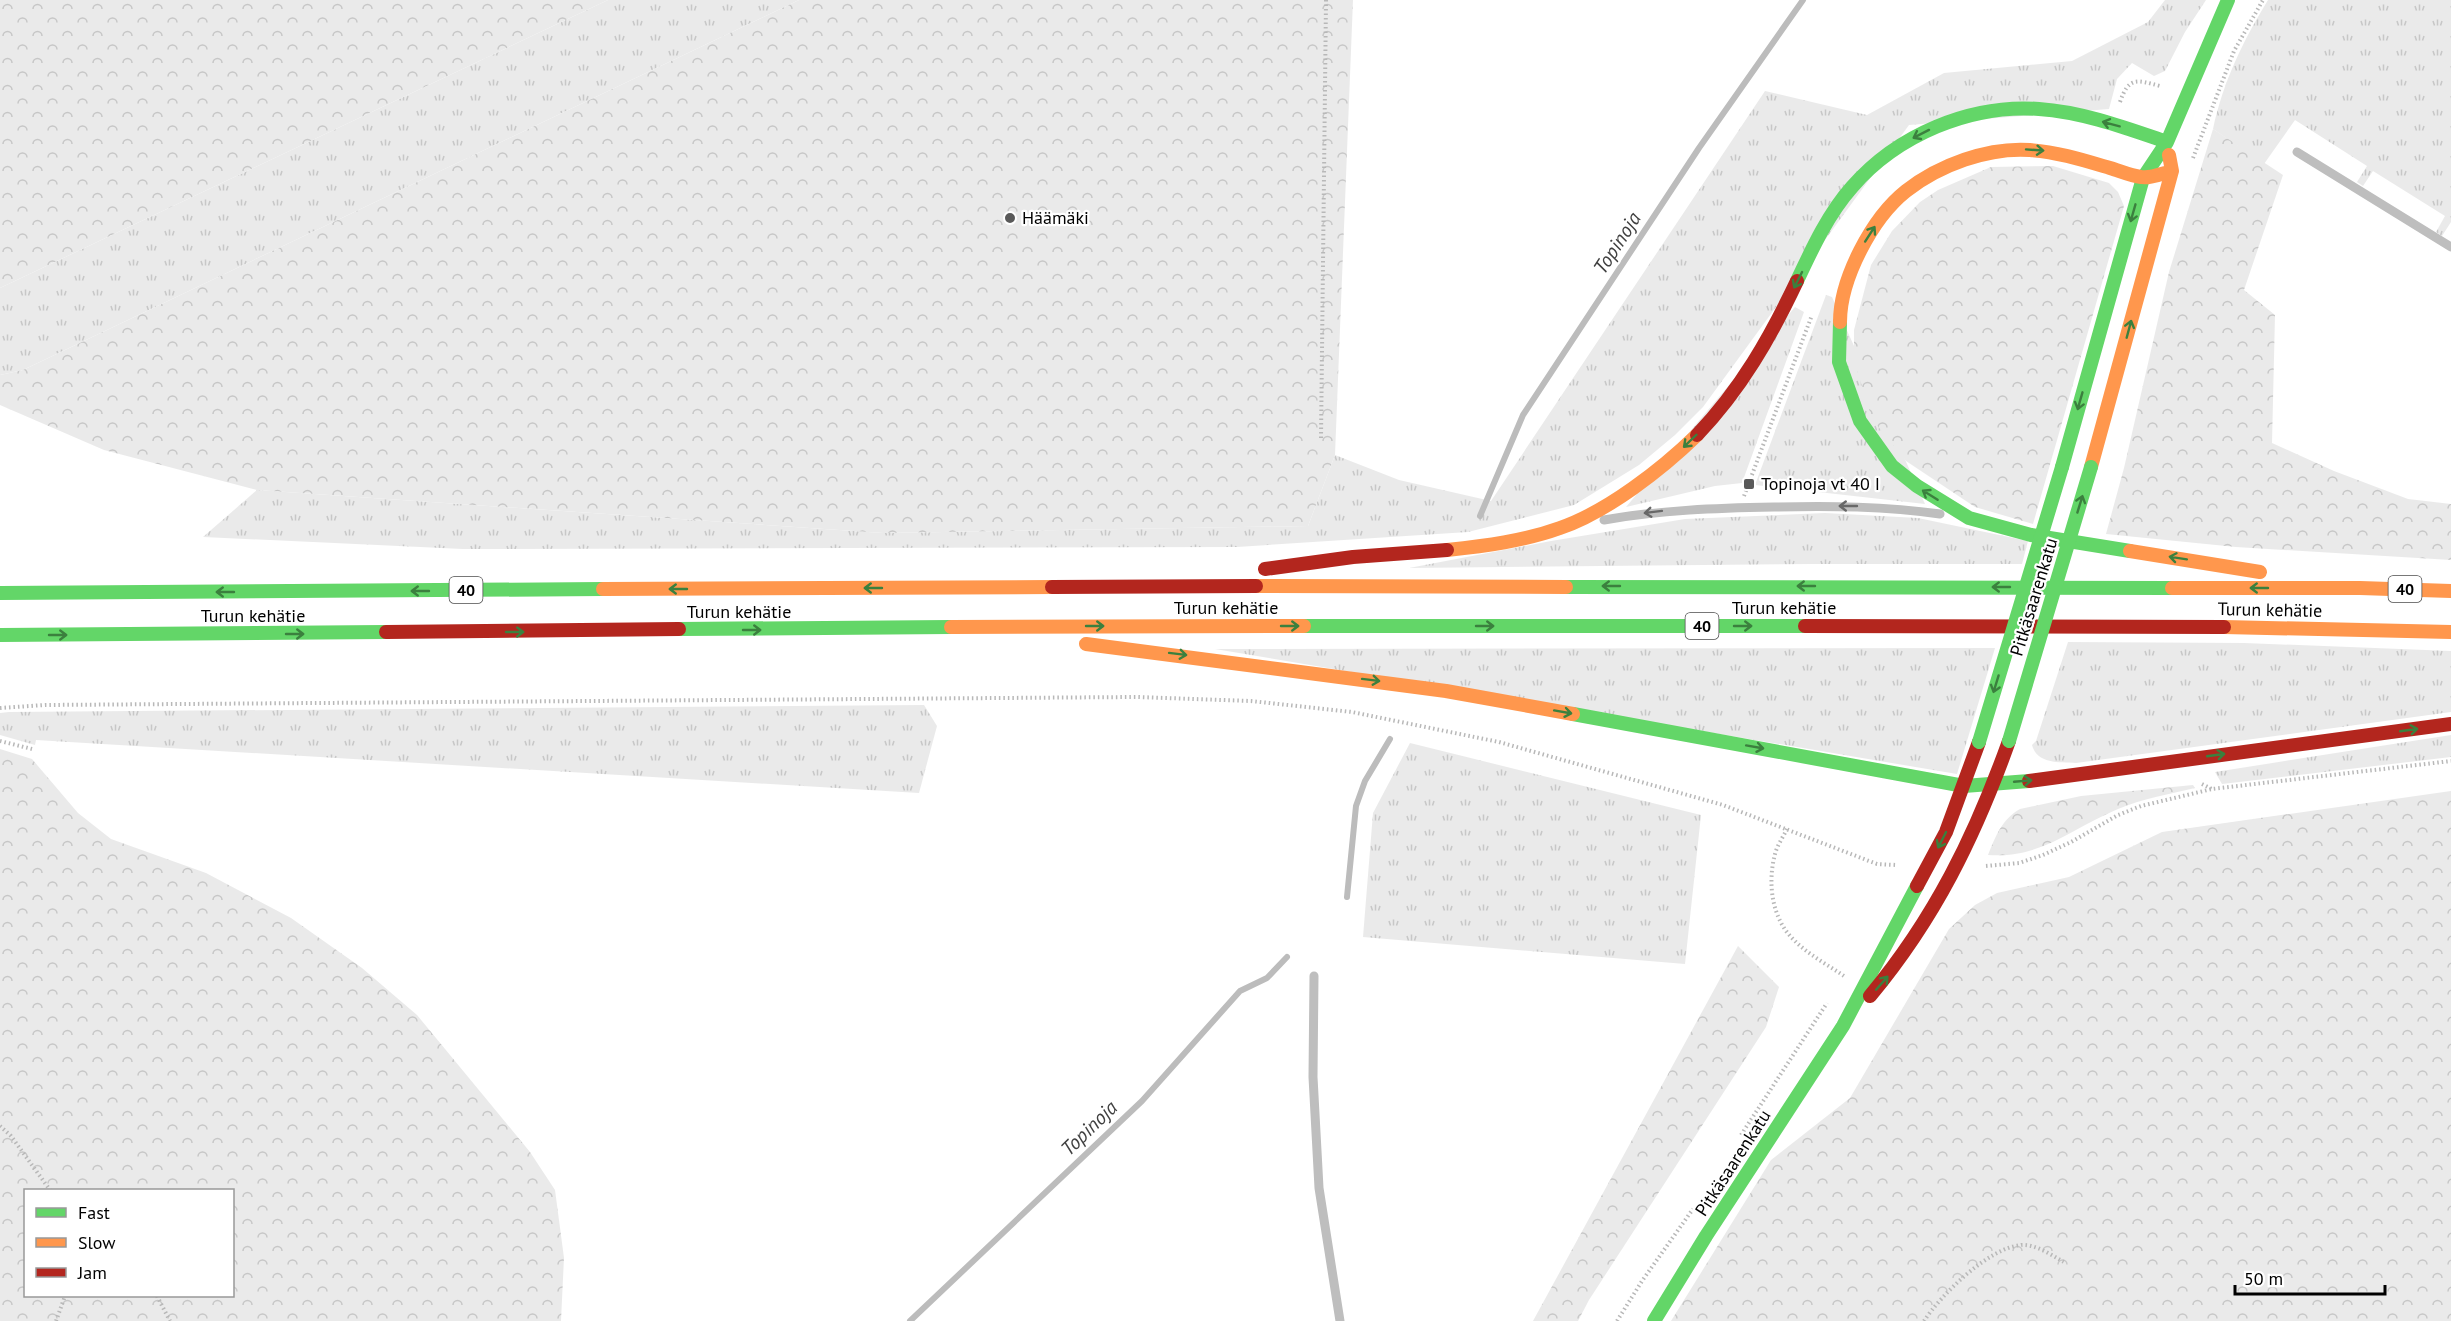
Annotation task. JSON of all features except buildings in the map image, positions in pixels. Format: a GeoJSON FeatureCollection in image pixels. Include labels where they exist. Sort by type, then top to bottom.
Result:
{"type":"FeatureCollection","features":[{"type":"Feature","properties":{"kind":"main road","name":"Pitkäsaarenkatu"},"geometry":{"type":"LineString","coordinates":[[1654,1321],[1706,1236],[1843,1026],[1946,832],[1979,742],[2062,467],[2143,178],[2167,142],[2228,0]]}},
{"type":"Feature","properties":{"kind":"main road"},"geometry":{"type":"LineString","coordinates":[[1139,586],[1349,558],[1466,549],[1516,540],[1563,527],[1647,477],[1704,427],[1736,388],[1766,344],[1814,248],[1851,188],[1898,147],[1922,133],[1950,122],[1980,114],[2022,108],[2046,110],[2091,119],[2167,142]]}},
{"type":"Feature","properties":{"kind":"main road","name":"Pitkäsaarenkatu"},"geometry":{"type":"LineString","coordinates":[[1843,1026],[1888,976],[1935,908],[1970,842],[1995,784],[2010,741],[2091,467],[2172,171],[2167,142]]}},
{"type":"Feature","properties":{"kind":"main road"},"geometry":{"type":"LineString","coordinates":[[2172,171],[2143,178],[2045,151],[2012,150],[1974,157],[1927,177],[1905,192],[1885,213],[1856,258],[1840,306],[1839,362],[1860,421],[1892,466],[1917,486],[1969,518],[2031,535],[2360,588]]}},
{"type":"Feature","properties":{"kind":"main road","name":"Turun kehätie"},"geometry":{"type":"LineString","coordinates":[[0,593],[1054,592],[1139,586],[2360,588],[2451,591]]}},
{"type":"Feature","properties":{"kind":"main road","name":"Turun kehätie"},"geometry":{"type":"LineString","coordinates":[[0,636],[953,628],[1054,622],[2157,626],[2451,632]]}},
{"type":"Feature","properties":{"kind":"main road"},"geometry":{"type":"LineString","coordinates":[[953,628],[1436,689],[1964,786],[2059,778],[2451,724]]}},
{"type":"Feature","properties":{"kind":"lane"},"geometry":{"type":"LineString","coordinates":[[2297,152],[2451,247]]}},
{"type":"Feature","properties":{"kind":"lane"},"geometry":{"type":"LineString","coordinates":[[1563,527],[1654,511],[1740,507],[1864,506],[1969,518]]}},
{"type":"Feature","properties":{"kind":"lane"},"geometry":{"type":"LineString","coordinates":[[1314,976],[1313,1077],[1319,1188],[1340,1321]]}},
{"type":"Feature","properties":{"kind":"path"},"geometry":{"type":"LineString","coordinates":[[1321,438],[1326,0]]}},
{"type":"Feature","properties":{"kind":"path"},"geometry":{"type":"LineString","coordinates":[[2117,110],[2126,87],[2134,81],[2139,80],[2160,86]]}},
{"type":"Feature","properties":{"kind":"path"},"geometry":{"type":"LineString","coordinates":[[0,708],[57,705],[1137,697],[1251,701],[1352,712],[1499,742],[1723,805],[1877,864],[1896,865]]}},
{"type":"Feature","properties":{"kind":"path"},"geometry":{"type":"LineString","coordinates":[[0,741],[32,749]]}},
{"type":"Feature","properties":{"kind":"path"},"geometry":{"type":"LineString","coordinates":[[1986,866],[2019,863],[2043,855],[2072,842],[2118,815],[2141,806],[2212,789],[2451,761]]}},
{"type":"Feature","properties":{"kind":"path"},"geometry":{"type":"LineString","coordinates":[[1787,829],[1775,854],[1772,881],[1773,905],[1780,923],[1793,940],[1807,952],[1848,979]]}},
{"type":"Feature","properties":{"kind":"path"},"geometry":{"type":"LineString","coordinates":[[1737,1142],[1829,1000]]}},
{"type":"Feature","properties":{"kind":"path"},"geometry":{"type":"LineString","coordinates":[[0,1126],[10,1136],[49,1189]]}},
{"type":"Feature","properties":{"kind":"path"},"geometry":{"type":"LineString","coordinates":[[1617,1321],[1642,1281],[1700,1200]]}},
{"type":"Feature","properties":{"kind":"path"},"geometry":{"type":"LineString","coordinates":[[1924,1321],[1937,1302],[1957,1282],[1976,1267],[2009,1249],[2021,1245],[2036,1247],[2064,1262]]}},
{"type":"Feature","properties":{"kind":"path"},"geometry":{"type":"LineString","coordinates":[[56,1321],[65,1297]]}},
{"type":"Feature","properties":{"kind":"path"},"geometry":{"type":"LineString","coordinates":[[158,1297],[170,1321]]}},
{"type":"Feature","properties":{"kind":"green space"},"geometry":{"type":"Polygon","coordinates":[[[0,0],[608,0],[0,288],[0,0]]]}},
{"type":"Feature","properties":{"kind":"green space"},"geometry":{"type":"Polygon","coordinates":[[[608,0],[799,0],[23,370],[0,375],[0,288],[608,0]]]}},
{"type":"Feature","properties":{"kind":"green space"},"geometry":{"type":"Polygon","coordinates":[[[799,0],[1353,0],[1335,455],[1308,526],[883,533],[257,490],[104,450],[0,405],[0,375],[23,370],[799,0]]]}},
{"type":"Feature","properties":{"kind":"green space"},"geometry":{"type":"Polygon","coordinates":[[[2165,0],[2206,0],[2185,32],[2165,71],[2154,76],[2132,63],[2117,79],[2109,109],[1909,125],[1703,407],[1675,435],[1639,465],[1574,505],[1468,532],[1237,547],[463,549],[203,537],[257,490],[883,533],[1308,526],[1335,455],[1399,480],[1491,501],[1765,91],[1867,115],[1944,73],[2072,61],[2148,22],[2165,0]]]}},
{"type":"Feature","properties":{"kind":"green space"},"geometry":{"type":"Polygon","coordinates":[[[2268,0],[2451,0],[2451,222],[2442,236],[2436,232],[2445,216],[2373,171],[2363,186],[2357,182],[2367,166],[2295,120],[2264,164],[2213,129],[2222,95],[2235,62],[2268,0]]]}},
{"type":"Feature","properties":{"kind":"green space"},"geometry":{"type":"Polygon","coordinates":[[[2213,129],[2283,175],[2244,290],[2275,315],[2272,443],[2334,471],[2408,499],[2451,504],[2451,560],[2236,547],[2106,534],[2124,468],[2169,272],[2213,129]]]}},
{"type":"Feature","properties":{"kind":"green space"},"geometry":{"type":"Polygon","coordinates":[[[2053,166],[2109,183],[2118,192],[2124,206],[2033,524],[1975,507],[1906,461],[1872,419],[1854,360],[1854,330],[1871,265],[1892,231],[1920,202],[1938,190],[1991,167],[2053,166]]]}},
{"type":"Feature","properties":{"kind":"green space"},"geometry":{"type":"Polygon","coordinates":[[[1826,295],[1832,297],[1925,504],[1755,485],[1826,295]]]}},
{"type":"Feature","properties":{"kind":"green space"},"geometry":{"type":"Polygon","coordinates":[[[1795,307],[1804,312],[1742,483],[1715,486],[1626,507],[1795,307]]]}},
{"type":"Feature","properties":{"kind":"green space"},"geometry":{"type":"Polygon","coordinates":[[[1825,513],[1918,518],[2028,541],[2022,564],[1409,568],[1685,519],[1825,513]]]}},
{"type":"Feature","properties":{"kind":"green space"},"geometry":{"type":"Polygon","coordinates":[[[2068,642],[2244,643],[2451,651],[2451,712],[2076,763],[2050,761],[2039,756],[2032,745],[2036,741],[2068,642]]]}},
{"type":"Feature","properties":{"kind":"green space"},"geometry":{"type":"Polygon","coordinates":[[[1995,648],[1957,774],[1215,649],[1995,648]]]}},
{"type":"Feature","properties":{"kind":"green space"},"geometry":{"type":"Polygon","coordinates":[[[924,705],[937,726],[919,793],[36,740],[35,745],[0,735],[0,713],[9,712],[924,705]]]}},
{"type":"Feature","properties":{"kind":"green space"},"geometry":{"type":"Polygon","coordinates":[[[2451,735],[2451,757],[2222,784],[2215,772],[2451,735]]]}},
{"type":"Feature","properties":{"kind":"green space"},"geometry":{"type":"Polygon","coordinates":[[[1410,743],[1701,815],[1685,964],[1363,937],[1373,813],[1410,743]]]}},
{"type":"Feature","properties":{"kind":"green space"},"geometry":{"type":"Polygon","coordinates":[[[0,749],[32,759],[78,813],[111,839],[206,873],[291,918],[362,968],[417,1015],[530,1152],[555,1190],[564,1258],[561,1321],[0,1321],[0,749]]]}},
{"type":"Feature","properties":{"kind":"green space"},"geometry":{"type":"Polygon","coordinates":[[[2193,785],[2195,788],[2118,809],[2040,847],[2007,855],[1988,855],[2004,823],[2020,809],[2081,796],[2193,785]]]}},
{"type":"Feature","properties":{"kind":"green space"},"geometry":{"type":"Polygon","coordinates":[[[2451,791],[2451,1321],[1671,1321],[1771,1160],[1850,1098],[1949,929],[1975,905],[1997,893],[2069,877],[2162,832],[2451,791]]]}},
{"type":"Feature","properties":{"kind":"green space"},"geometry":{"type":"Polygon","coordinates":[[[1738,946],[1779,987],[1766,1027],[1589,1300],[1578,1321],[1533,1321],[1738,946]]]}},
{"type":"Feature","properties":{"kind":"waterway","name":"Topinoja"},"geometry":{"type":"LineString","coordinates":[[1480,516],[1523,415],[1699,148],[1803,0]]}},
{"type":"Feature","properties":{"kind":"waterway","name":"Topinoja"},"geometry":{"type":"LineString","coordinates":[[1347,897],[1356,806],[1365,781],[1390,739]]}},
{"type":"Feature","properties":{"kind":"waterway","name":"Topinoja"},"geometry":{"type":"LineString","coordinates":[[910,1321],[1142,1101],[1240,991],[1267,978],[1287,957]]}},
{"type":"Feature","properties":{"kind":"traffic: fast"},"geometry":{"type":"LineString","coordinates":[[2062,467],[2143,178],[2167,142],[2228,0]]}},
{"type":"Feature","properties":{"kind":"traffic: fast"},"geometry":{"type":"LineString","coordinates":[[1797,281],[1828,220],[1852,187],[1890,152],[1937,127],[1987,112],[2039,109],[2088,117],[2167,142]]}},
{"type":"Feature","properties":{"kind":"traffic: fast"},"geometry":{"type":"LineString","coordinates":[[1840,322],[1839,362],[1860,421],[1892,466],[1917,486],[1969,518],[2031,535],[2130,551]]}},
{"type":"Feature","properties":{"kind":"traffic: fast"},"geometry":{"type":"LineString","coordinates":[[1979,742],[2062,467]]}},
{"type":"Feature","properties":{"kind":"traffic: fast"},"geometry":{"type":"LineString","coordinates":[[2009,741],[2091,467]]}},
{"type":"Feature","properties":{"kind":"traffic: fast"},"geometry":{"type":"LineString","coordinates":[[1566,587],[2172,588]]}},
{"type":"Feature","properties":{"kind":"traffic: fast"},"geometry":{"type":"LineString","coordinates":[[0,593],[603,589]]}},
{"type":"Feature","properties":{"kind":"traffic: fast"},"geometry":{"type":"LineString","coordinates":[[1304,626],[1805,626]]}},
{"type":"Feature","properties":{"kind":"traffic: fast"},"geometry":{"type":"LineString","coordinates":[[679,629],[951,627]]}},
{"type":"Feature","properties":{"kind":"traffic: fast"},"geometry":{"type":"LineString","coordinates":[[0,635],[386,632]]}},
{"type":"Feature","properties":{"kind":"traffic: fast"},"geometry":{"type":"LineString","coordinates":[[1573,714],[1964,786],[2029,781]]}},
{"type":"Feature","properties":{"kind":"traffic: fast"},"geometry":{"type":"LineString","coordinates":[[1654,1321],[1706,1236],[1843,1026],[1917,886]]}},
{"type":"Feature","properties":{"kind":"traffic: slow"},"geometry":{"type":"LineString","coordinates":[[1840,322],[1841,305],[1852,269],[1870,233],[1893,203],[1933,173],[1981,155],[2014,150],[2030,150],[2070,157],[2137,176],[2148,177],[2172,171]]}},
{"type":"Feature","properties":{"kind":"traffic: slow"},"geometry":{"type":"LineString","coordinates":[[2091,467],[2172,171],[2169,155]]}},
{"type":"Feature","properties":{"kind":"traffic: slow"},"geometry":{"type":"LineString","coordinates":[[1447,550],[1518,540],[1578,521],[1615,501],[1633,488],[1697,435]]}},
{"type":"Feature","properties":{"kind":"traffic: slow"},"geometry":{"type":"LineString","coordinates":[[2130,551],[2260,572]]}},
{"type":"Feature","properties":{"kind":"traffic: slow"},"geometry":{"type":"LineString","coordinates":[[1256,586],[1566,587]]}},
{"type":"Feature","properties":{"kind":"traffic: slow"},"geometry":{"type":"LineString","coordinates":[[603,589],[1052,587]]}},
{"type":"Feature","properties":{"kind":"traffic: slow"},"geometry":{"type":"LineString","coordinates":[[2172,588],[2360,588],[2451,591]]}},
{"type":"Feature","properties":{"kind":"traffic: slow"},"geometry":{"type":"LineString","coordinates":[[951,627],[1304,626]]}},
{"type":"Feature","properties":{"kind":"traffic: slow"},"geometry":{"type":"LineString","coordinates":[[2224,627],[2451,632]]}},
{"type":"Feature","properties":{"kind":"traffic: slow"},"geometry":{"type":"LineString","coordinates":[[1086,644],[1446,691],[1573,714]]}},
{"type":"Feature","properties":{"kind":"traffic: jam"},"geometry":{"type":"LineString","coordinates":[[1697,435],[1741,381],[1776,323],[1797,281]]}},
{"type":"Feature","properties":{"kind":"traffic: jam"},"geometry":{"type":"LineString","coordinates":[[1265,569],[1353,557],[1447,550]]}},
{"type":"Feature","properties":{"kind":"traffic: jam"},"geometry":{"type":"LineString","coordinates":[[1052,587],[1256,586]]}},
{"type":"Feature","properties":{"kind":"traffic: jam"},"geometry":{"type":"LineString","coordinates":[[1805,626],[2224,627]]}},
{"type":"Feature","properties":{"kind":"traffic: jam"},"geometry":{"type":"LineString","coordinates":[[386,632],[679,629]]}},
{"type":"Feature","properties":{"kind":"traffic: jam"},"geometry":{"type":"LineString","coordinates":[[2029,781],[2451,724]]}},
{"type":"Feature","properties":{"kind":"traffic: jam"},"geometry":{"type":"LineString","coordinates":[[1870,996],[1914,937],[1951,875],[1982,810],[2009,741]]}},
{"type":"Feature","properties":{"kind":"traffic: jam"},"geometry":{"type":"LineString","coordinates":[[1917,886],[1946,832],[1979,742]]}},
{"type":"Feature","properties":{"kind":"place","name":"Häämäki"},"geometry":{"type":"Point","coordinates":[1010,218]}},
{"type":"Feature","properties":{"kind":"place","name":"Topinoja vt 40 I"},"geometry":{"type":"Point","coordinates":[1749,484]}}]}
